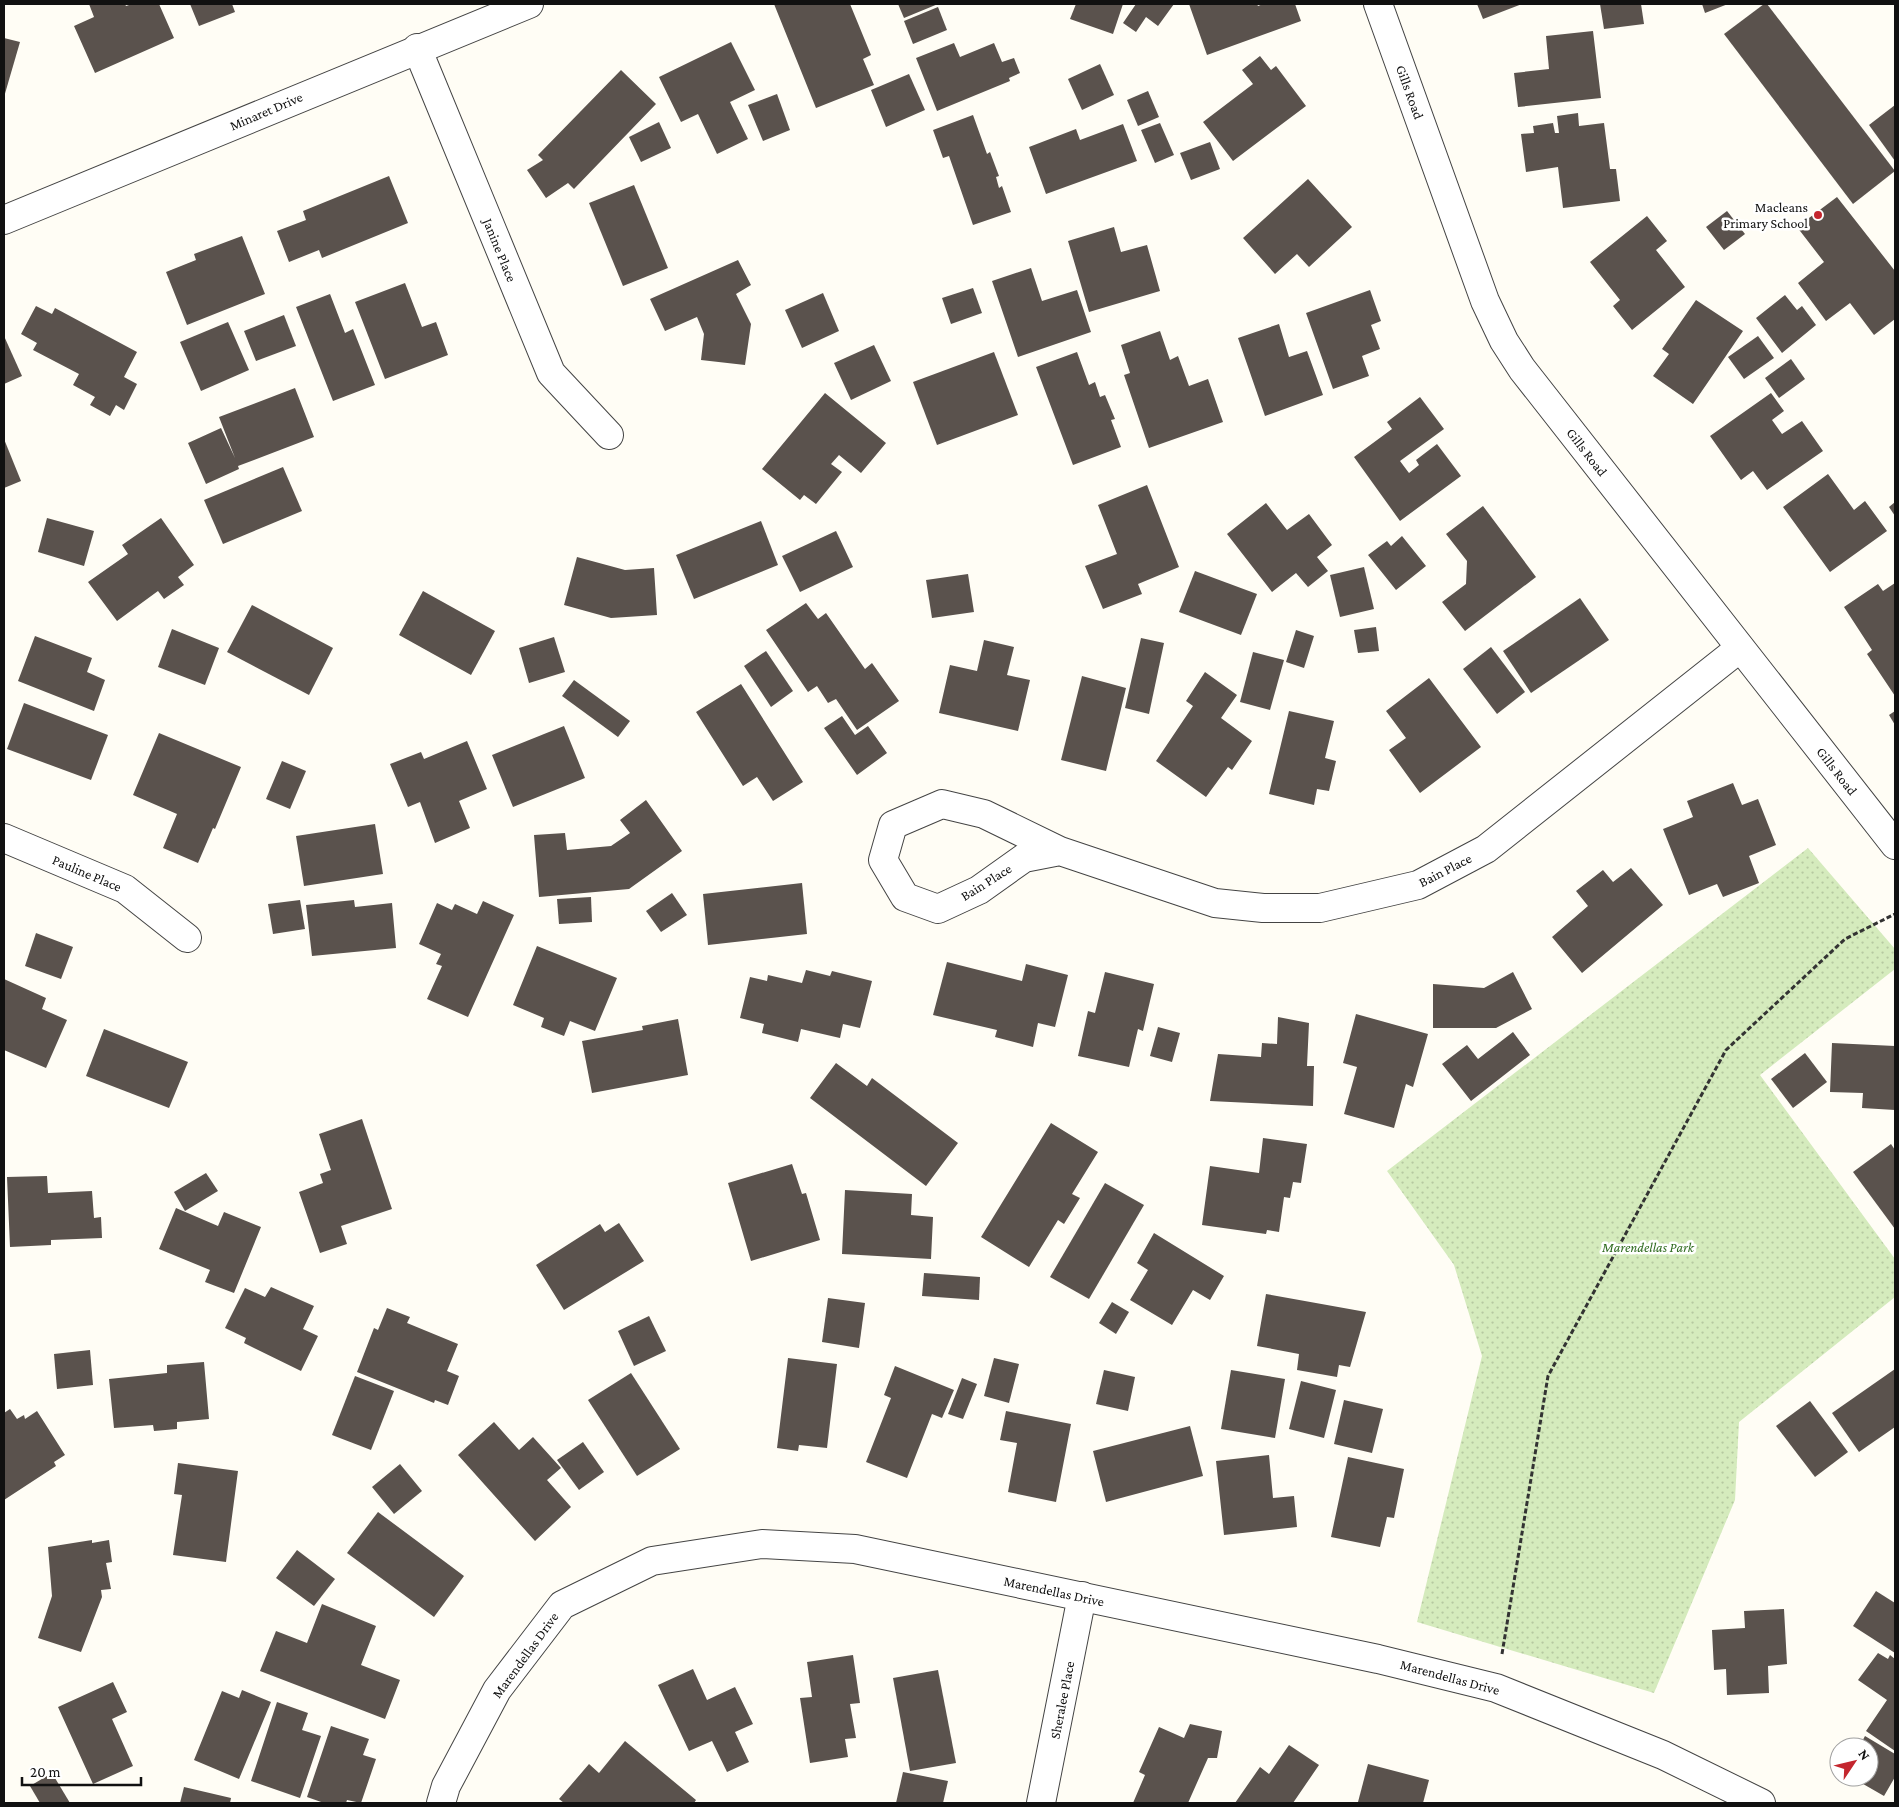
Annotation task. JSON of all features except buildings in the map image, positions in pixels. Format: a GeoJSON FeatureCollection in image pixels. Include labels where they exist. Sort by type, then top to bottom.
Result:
{"type":"FeatureCollection","features":[{"type":"Feature","properties":{"kind":"street","name":"Minaret Drive"},"geometry":{"type":"LineString","coordinates":[[4,220],[417,48],[529,4]]}},
{"type":"Feature","properties":{"kind":"street","name":"Gills Road"},"geometry":{"type":"LineString","coordinates":[[1378,4],[1485,300],[1504,341],[1522,369],[1895,845]]}},
{"type":"Feature","properties":{"kind":"street","name":"Janine Place"},"geometry":{"type":"LineString","coordinates":[[417,48],[551,373],[608,436]]}},
{"type":"Feature","properties":{"kind":"street","name":"Bain Place"},"geometry":{"type":"LineString","coordinates":[[1060,851],[1024,858],[980,890],[938,910],[905,897],[883,860],[893,825],[942,804],[984,814],[1060,851],[1215,903],[1263,908],[1320,908],[1418,886],[1486,849],[1740,648]]}},
{"type":"Feature","properties":{"kind":"street","name":"Pauline Place"},"geometry":{"type":"LineString","coordinates":[[4,838],[125,889],[187,938]]}},
{"type":"Feature","properties":{"kind":"street","name":"Marendellas Drive"},"geometry":{"type":"LineString","coordinates":[[440,1803],[446,1786],[497,1690],[562,1605],[652,1561],[762,1544],[854,1549],[1378,1659],[1496,1688],[1663,1755],[1761,1803]]}},
{"type":"Feature","properties":{"kind":"street","name":"Sheralee Place"},"geometry":{"type":"LineString","coordinates":[[1041,1803],[1082,1596]]}},
{"type":"Feature","properties":{"kind":"path"},"geometry":{"type":"LineString","coordinates":[[1496,1688],[1548,1376],[1726,1050],[1845,938],[1895,914]]}},
{"type":"Feature","properties":{"kind":"green space","name":"Marendellas Park"},"geometry":{"type":"Polygon","coordinates":[[[1808,848],[1895,949],[1895,969],[1760,1075],[1895,1259],[1895,1297],[1739,1422],[1735,1500],[1654,1693],[1417,1622],[1482,1356],[1454,1265],[1387,1171],[1808,848]]]}},
{"type":"Feature","properties":{"kind":"place","name":"Macleans Primary School"},"geometry":{"type":"Point","coordinates":[1818,215]}}]}
